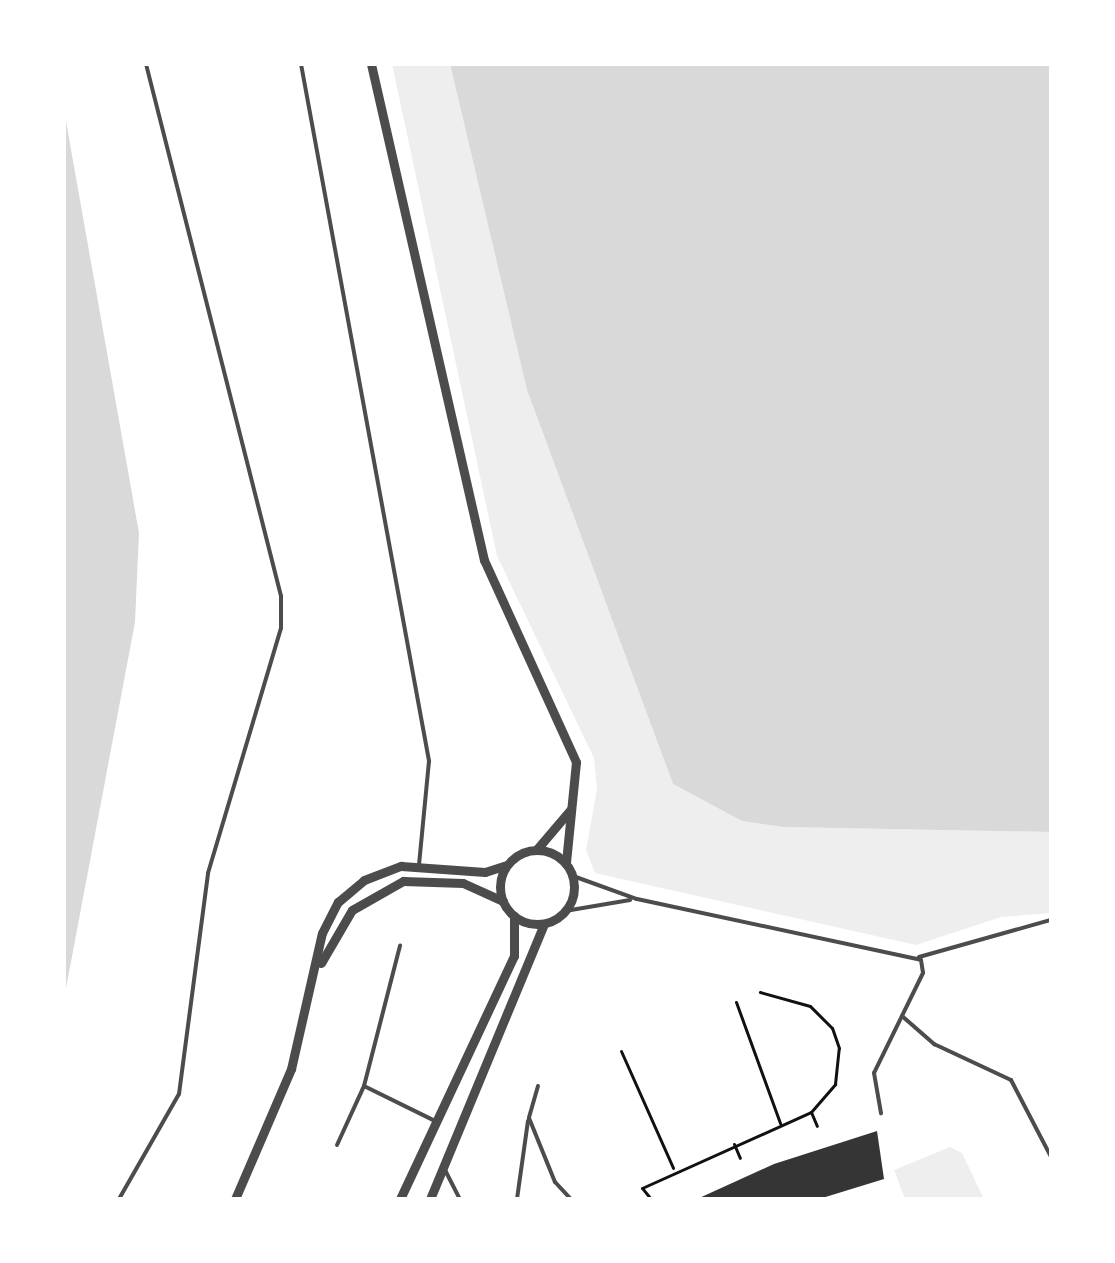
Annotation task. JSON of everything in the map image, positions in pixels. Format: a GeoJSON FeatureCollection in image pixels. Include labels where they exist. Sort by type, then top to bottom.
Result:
{"type":"FeatureCollection","features":[{"type":"Feature","properties":{"kind":"street"},"geometry":{"type":"LineString","coordinates":[[371,64],[484,560],[569,740],[577,799],[566,863]]}},
{"type":"Feature","properties":{"kind":"street"},"geometry":{"type":"LineString","coordinates":[[235,1199],[291,1069],[318,970],[322,933],[338,902],[378,873],[419,865],[476,872],[506,865],[537,849],[577,799]]}},
{"type":"Feature","properties":{"kind":"street"},"geometry":{"type":"LineString","coordinates":[[430,1199],[544,924],[565,911],[573,876],[566,863],[537,849]]}},
{"type":"Feature","properties":{"kind":"street"},"geometry":{"type":"LineString","coordinates":[[503,901],[506,865]]}},
{"type":"Feature","properties":{"kind":"street"},"geometry":{"type":"LineString","coordinates":[[318,970],[352,910],[383,889],[442,880],[503,901],[514,916],[514,956],[400,1199]]}},
{"type":"Feature","properties":{"kind":"street"},"geometry":{"type":"LineString","coordinates":[[514,916],[544,924]]}},
{"type":"Feature","properties":{"kind":"lane"},"geometry":{"type":"LineString","coordinates":[[119,1199],[179,1094],[208,873],[281,628],[281,596],[146,64]]}},
{"type":"Feature","properties":{"kind":"lane"},"geometry":{"type":"LineString","coordinates":[[301,64],[429,761],[419,865]]}},
{"type":"Feature","properties":{"kind":"lane"},"geometry":{"type":"LineString","coordinates":[[573,876],[637,899],[917,957],[1051,920]]}},
{"type":"Feature","properties":{"kind":"lane"},"geometry":{"type":"LineString","coordinates":[[565,911],[637,899]]}},
{"type":"Feature","properties":{"kind":"lane"},"geometry":{"type":"LineString","coordinates":[[337,1145],[364,1086],[400,946]]}},
{"type":"Feature","properties":{"kind":"lane"},"geometry":{"type":"LineString","coordinates":[[881,1113],[874,1073],[923,973],[917,957]]}},
{"type":"Feature","properties":{"kind":"lane"},"geometry":{"type":"LineString","coordinates":[[902,1016],[934,1044],[1011,1080],[1051,1157]]}},
{"type":"Feature","properties":{"kind":"lane"},"geometry":{"type":"LineString","coordinates":[[364,1086],[437,1122]]}},
{"type":"Feature","properties":{"kind":"lane"},"geometry":{"type":"LineString","coordinates":[[517,1199],[529,1118],[538,1086]]}},
{"type":"Feature","properties":{"kind":"lane"},"geometry":{"type":"LineString","coordinates":[[529,1118],[555,1182],[571,1199]]}},
{"type":"Feature","properties":{"kind":"lane"},"geometry":{"type":"LineString","coordinates":[[445,1165],[460,1199]]}},
{"type":"Feature","properties":{"kind":"path"},"geometry":{"type":"LineString","coordinates":[[651,1199],[642,1188],[673,1169],[811,1112],[835,1084],[839,1048],[832,1028],[810,1006],[760,992]]}},
{"type":"Feature","properties":{"kind":"path"},"geometry":{"type":"LineString","coordinates":[[736,1002],[781,1124]]}},
{"type":"Feature","properties":{"kind":"path"},"geometry":{"type":"LineString","coordinates":[[621,1051],[673,1169]]}},
{"type":"Feature","properties":{"kind":"path"},"geometry":{"type":"LineString","coordinates":[[811,1112],[817,1126]]}},
{"type":"Feature","properties":{"kind":"path"},"geometry":{"type":"LineString","coordinates":[[734,1144],[740,1158]]}},
{"type":"Feature","properties":{"kind":"shaded area"},"geometry":{"type":"Polygon","coordinates":[[[392,64],[450,64],[527,390],[673,784],[742,821],[783,827],[1051,832],[1051,913],[1001,917],[916,945],[595,873],[586,850],[597,789],[594,758],[497,556],[392,64]]]}},
{"type":"Feature","properties":{"kind":"shaded area"},"geometry":{"type":"Polygon","coordinates":[[[450,64],[1051,64],[1051,832],[783,827],[742,821],[673,784],[527,390],[450,64]]]}},
{"type":"Feature","properties":{"kind":"shaded area"},"geometry":{"type":"Polygon","coordinates":[[[64,110],[139,533],[135,622],[64,999],[64,110]]]}},
{"type":"Feature","properties":{"kind":"shaded area"},"geometry":{"type":"Polygon","coordinates":[[[950,1147],[962,1153],[984,1199],[905,1199],[894,1170],[950,1147]]]}},
{"type":"Feature","properties":{"kind":"building"},"geometry":{"type":"Polygon","coordinates":[[[877,1131],[884,1179],[819,1199],[697,1199],[774,1164],[877,1131]]]}}]}
